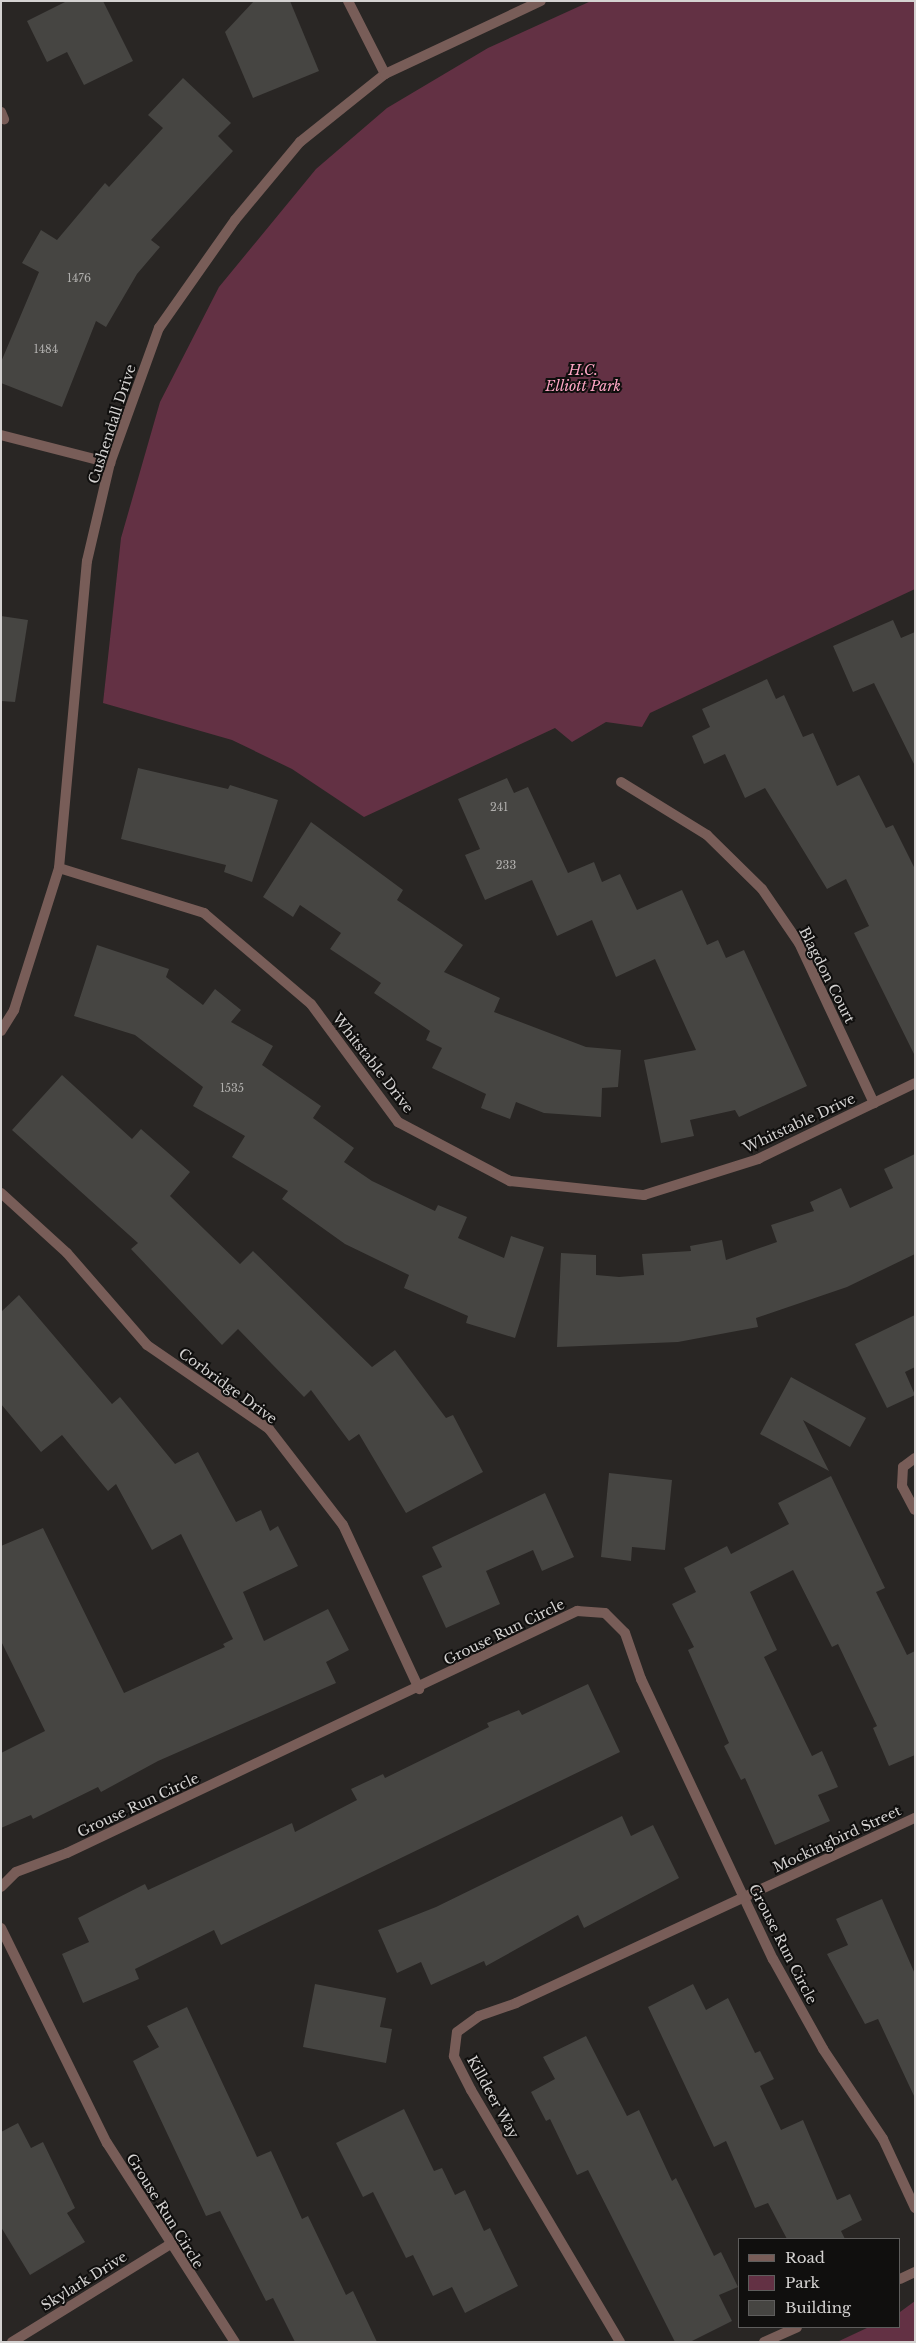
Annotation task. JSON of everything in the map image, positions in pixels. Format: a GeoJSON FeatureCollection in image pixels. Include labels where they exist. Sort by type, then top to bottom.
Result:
{"type":"FeatureCollection","features":[{"type":"Feature","properties":{"kind":"street"},"geometry":{"type":"LineString","coordinates":[[348,1],[385,74]]}},
{"type":"Feature","properties":{"kind":"street","name":"Cushendall Drive"},"geometry":{"type":"LineString","coordinates":[[1,1031],[14,1010],[59,868],[87,561],[110,463],[159,328],[230,228],[300,142],[385,74],[541,1]]}},
{"type":"Feature","properties":{"kind":"street"},"geometry":{"type":"LineString","coordinates":[[1,434],[110,463]]}},
{"type":"Feature","properties":{"kind":"street","name":"Blagdon Court"},"geometry":{"type":"LineString","coordinates":[[620,782],[707,836],[762,889],[799,944],[874,1103]]}},
{"type":"Feature","properties":{"kind":"street","name":"Whitstable Drive"},"geometry":{"type":"LineString","coordinates":[[59,868],[204,912],[311,1004],[398,1122],[510,1181],[644,1195],[758,1159],[915,1083]]}},
{"type":"Feature","properties":{"kind":"street","name":"Corbridge Drive"},"geometry":{"type":"LineString","coordinates":[[1,1193],[67,1253],[147,1346],[269,1430],[343,1525],[420,1689]]}},
{"type":"Feature","properties":{"kind":"street"},"geometry":{"type":"LineString","coordinates":[[915,1458],[903,1467],[902,1486],[915,1510]]}},
{"type":"Feature","properties":{"kind":"street","name":"Grouse Run Circle"},"geometry":{"type":"LineString","coordinates":[[1,1887],[16,1872],[67,1853],[420,1689],[577,1611],[605,1613],[626,1633],[642,1679],[743,1898],[796,2003],[883,2139],[915,2208]]}},
{"type":"Feature","properties":{"kind":"street","name":"Mockingbird Street"},"geometry":{"type":"LineString","coordinates":[[743,1898],[915,1818]]}},
{"type":"Feature","properties":{"kind":"street","name":"Killdeer Way"},"geometry":{"type":"LineString","coordinates":[[620,2342],[471,2090],[454,2056],[457,2032],[479,2016],[516,2004],[743,1898]]}},
{"type":"Feature","properties":{"kind":"street","name":"Grouse Run Circle"},"geometry":{"type":"LineString","coordinates":[[1,1928],[107,2143],[169,2245],[236,2342]]}},
{"type":"Feature","properties":{"kind":"street","name":"Skylark Drive"},"geometry":{"type":"LineString","coordinates":[[12,2342],[169,2245]]}},
{"type":"Feature","properties":{"kind":"street"},"geometry":{"type":"LineString","coordinates":[[901,2279],[915,2272]]}},
{"type":"Feature","properties":{"kind":"street"},"geometry":{"type":"LineString","coordinates":[[764,2342],[794,2328]]}},
{"type":"Feature","properties":{"kind":"green space","name":"H.C. Elliott Park"},"geometry":{"type":"Polygon","coordinates":[[[591,1],[915,1],[915,589],[650,713],[642,727],[606,722],[572,742],[555,728],[364,817],[292,769],[232,740],[103,703],[121,538],[160,402],[219,287],[316,169],[387,108],[488,48],[591,1]]]}},
{"type":"Feature","properties":{"kind":"green space"},"geometry":{"type":"Polygon","coordinates":[[[915,2301],[915,2342],[837,2342],[867,2328],[901,2328],[901,2311],[915,2301]]]}},
{"type":"Feature","properties":{"kind":"building"},"geometry":{"type":"Polygon","coordinates":[[[67,1],[103,1],[133,61],[84,85],[67,52],[47,62],[27,21],[67,1]]]}},
{"type":"Feature","properties":{"kind":"building"},"geometry":{"type":"Polygon","coordinates":[[[254,1],[290,1],[319,71],[253,98],[225,32],[254,1]]]}},
{"type":"Feature","properties":{"kind":"building"},"geometry":{"type":"Polygon","coordinates":[[[183,78],[231,123],[218,136],[233,151],[151,240],[160,247],[137,274],[106,327],[96,321],[62,407],[1,383],[1,362],[39,272],[22,263],[41,230],[57,240],[105,183],[109,187],[163,128],[148,115],[183,78]]]}},
{"type":"Feature","properties":{"kind":"building"},"geometry":{"type":"Polygon","coordinates":[[[1,616],[28,620],[15,702],[1,701],[1,616]]]}},
{"type":"Feature","properties":{"kind":"building"},"geometry":{"type":"Polygon","coordinates":[[[893,620],[901,638],[915,632],[915,766],[874,683],[853,692],[833,646],[893,620]]]}},
{"type":"Feature","properties":{"kind":"building"},"geometry":{"type":"Polygon","coordinates":[[[767,679],[776,699],[784,695],[803,737],[813,733],[837,786],[859,775],[886,828],[893,825],[915,869],[915,1056],[854,933],[869,926],[846,879],[827,889],[765,788],[745,798],[725,754],[704,764],[692,736],[710,727],[702,709],[767,679]]]}},
{"type":"Feature","properties":{"kind":"building"},"geometry":{"type":"Polygon","coordinates":[[[138,768],[228,789],[230,785],[278,800],[252,882],[224,872],[226,865],[121,839],[138,768]]]}},
{"type":"Feature","properties":{"kind":"building"},"geometry":{"type":"Polygon","coordinates":[[[507,778],[514,793],[528,787],[568,873],[594,862],[602,882],[620,874],[637,910],[682,890],[707,945],[718,940],[726,958],[744,950],[807,1086],[739,1117],[735,1110],[690,1120],[694,1136],[661,1143],[644,1060],[696,1050],[655,959],[616,977],[592,920],[557,936],[532,880],[485,900],[465,855],[480,849],[458,799],[507,778]]]}},
{"type":"Feature","properties":{"kind":"building"},"geometry":{"type":"Polygon","coordinates":[[[311,822],[403,890],[397,900],[463,945],[444,972],[500,998],[494,1012],[586,1047],[621,1050],[618,1087],[602,1088],[601,1117],[544,1113],[516,1102],[510,1119],[481,1108],[486,1094],[432,1068],[442,1048],[426,1040],[430,1031],[374,993],[381,983],[330,949],[341,933],[300,905],[293,917],[263,897],[311,822]]]}},
{"type":"Feature","properties":{"kind":"building"},"geometry":{"type":"Polygon","coordinates":[[[97,945],[169,969],[166,977],[203,1005],[215,989],[241,1010],[231,1022],[273,1046],[262,1065],[321,1106],[313,1118],[354,1148],[344,1162],[372,1181],[435,1211],[438,1205],[467,1217],[458,1238],[504,1258],[511,1236],[544,1247],[515,1338],[466,1323],[468,1316],[404,1288],[409,1275],[345,1244],[282,1199],[288,1191],[232,1157],[245,1136],[193,1106],[203,1087],[135,1035],[74,1016],[97,945]]]}},
{"type":"Feature","properties":{"kind":"building"},"geometry":{"type":"Polygon","coordinates":[[[62,1075],[132,1139],[141,1129],[190,1172],[170,1196],[240,1264],[253,1251],[372,1367],[395,1350],[446,1418],[453,1415],[483,1472],[406,1513],[359,1434],[349,1441],[311,1390],[304,1397],[238,1329],[222,1345],[131,1249],[138,1243],[12,1130],[62,1075]]]}},
{"type":"Feature","properties":{"kind":"building"},"geometry":{"type":"Polygon","coordinates":[[[915,1154],[915,1254],[847,1287],[756,1318],[758,1327],[678,1342],[557,1347],[561,1253],[596,1255],[596,1275],[619,1277],[644,1275],[642,1254],[691,1251],[690,1246],[722,1240],[726,1260],[777,1242],[771,1225],[814,1211],[810,1202],[841,1188],[850,1208],[893,1188],[884,1169],[915,1154]]]}},
{"type":"Feature","properties":{"kind":"building"},"geometry":{"type":"Polygon","coordinates":[[[19,1295],[112,1404],[120,1397],[175,1464],[198,1452],[236,1522],[261,1510],[270,1531],[278,1526],[298,1566],[243,1592],[264,1641],[328,1609],[349,1650],[326,1662],[336,1683],[158,1761],[101,1792],[98,1787],[33,1819],[31,1815],[1,1828],[1,1753],[45,1731],[1,1641],[1,1546],[43,1528],[124,1693],[225,1647],[223,1644],[233,1639],[181,1534],[152,1550],[116,1484],[108,1491],[62,1435],[41,1452],[1,1404],[1,1312],[19,1295]]]}},
{"type":"Feature","properties":{"kind":"building"},"geometry":{"type":"Polygon","coordinates":[[[915,1315],[915,1367],[905,1372],[915,1395],[887,1408],[855,1344],[915,1315]]]}},
{"type":"Feature","properties":{"kind":"building"},"geometry":{"type":"Polygon","coordinates":[[[791,1377],[866,1418],[850,1447],[803,1420],[829,1471],[760,1434],[791,1377]]]}},
{"type":"Feature","properties":{"kind":"building"},"geometry":{"type":"Polygon","coordinates":[[[609,1473],[672,1480],[665,1550],[632,1547],[631,1561],[601,1557],[609,1473]]]}},
{"type":"Feature","properties":{"kind":"building"},"geometry":{"type":"Polygon","coordinates":[[[831,1476],[885,1588],[876,1592],[907,1655],[915,1651],[915,1755],[889,1766],[873,1728],[877,1726],[838,1644],[832,1647],[793,1570],[750,1592],[777,1650],[764,1657],[812,1756],[822,1751],[838,1787],[818,1795],[830,1821],[775,1845],[745,1778],[741,1780],[724,1746],[729,1743],[688,1650],[694,1647],[672,1604],[696,1592],[684,1568],[727,1546],[731,1554],[789,1524],[778,1503],[831,1476]]]}},
{"type":"Feature","properties":{"kind":"building"},"geometry":{"type":"Polygon","coordinates":[[[545,1493],[574,1557],[542,1571],[533,1550],[486,1571],[500,1604],[446,1628],[422,1576],[442,1567],[432,1547],[545,1493]]]}},
{"type":"Feature","properties":{"kind":"building"},"geometry":{"type":"Polygon","coordinates":[[[588,1684],[620,1752],[221,1945],[214,1930],[135,1969],[139,1979],[83,2003],[62,1954],[89,1942],[78,1918],[145,1884],[148,1890],[292,1823],[295,1832],[357,1800],[351,1789],[383,1774],[385,1778],[489,1727],[487,1723],[519,1710],[522,1715],[588,1684]]]}},
{"type":"Feature","properties":{"kind":"building"},"geometry":{"type":"Polygon","coordinates":[[[622,1816],[631,1836],[653,1825],[679,1878],[584,1928],[578,1915],[486,1966],[484,1961],[431,1985],[421,1962],[397,1973],[378,1930],[436,1907],[622,1816]]]}},
{"type":"Feature","properties":{"kind":"building"},"geometry":{"type":"Polygon","coordinates":[[[882,1899],[915,1974],[915,2098],[878,2019],[865,2024],[827,1954],[848,1945],[836,1919],[882,1899]]]}},
{"type":"Feature","properties":{"kind":"building"},"geometry":{"type":"Polygon","coordinates":[[[315,1984],[386,1998],[380,2027],[392,2029],[386,2063],[303,2047],[315,1984]]]}},
{"type":"Feature","properties":{"kind":"building"},"geometry":{"type":"Polygon","coordinates":[[[693,1984],[706,2010],[728,1998],[755,2053],[760,2051],[774,2079],[760,2086],[781,2130],[803,2120],[837,2200],[850,2194],[862,2220],[841,2231],[844,2238],[786,2238],[768,2203],[755,2208],[726,2141],[714,2147],[648,2007],[693,1984]]]}},
{"type":"Feature","properties":{"kind":"building"},"geometry":{"type":"Polygon","coordinates":[[[187,2007],[257,2157],[271,2151],[302,2219],[308,2216],[346,2295],[353,2291],[377,2342],[295,2342],[273,2298],[266,2301],[220,2211],[206,2216],[133,2061],[159,2047],[147,2026],[187,2007]]]}},
{"type":"Feature","properties":{"kind":"building"},"geometry":{"type":"Polygon","coordinates":[[[586,2036],[627,2116],[639,2110],[672,2181],[676,2178],[714,2256],[721,2252],[738,2287],[719,2295],[732,2321],[690,2342],[675,2342],[588,2170],[577,2175],[550,2119],[546,2121],[531,2092],[555,2079],[543,2057],[586,2036]]]}},
{"type":"Feature","properties":{"kind":"building"},"geometry":{"type":"Polygon","coordinates":[[[404,2109],[434,2171],[442,2168],[455,2195],[465,2190],[484,2231],[490,2228],[518,2286],[465,2313],[452,2287],[433,2296],[413,2255],[406,2258],[373,2192],[363,2197],[336,2143],[404,2109]]]}},
{"type":"Feature","properties":{"kind":"building"},"geometry":{"type":"Polygon","coordinates":[[[18,2123],[31,2148],[43,2142],[75,2208],[67,2213],[85,2242],[30,2275],[1,2227],[1,2132],[18,2123]]]}}]}
